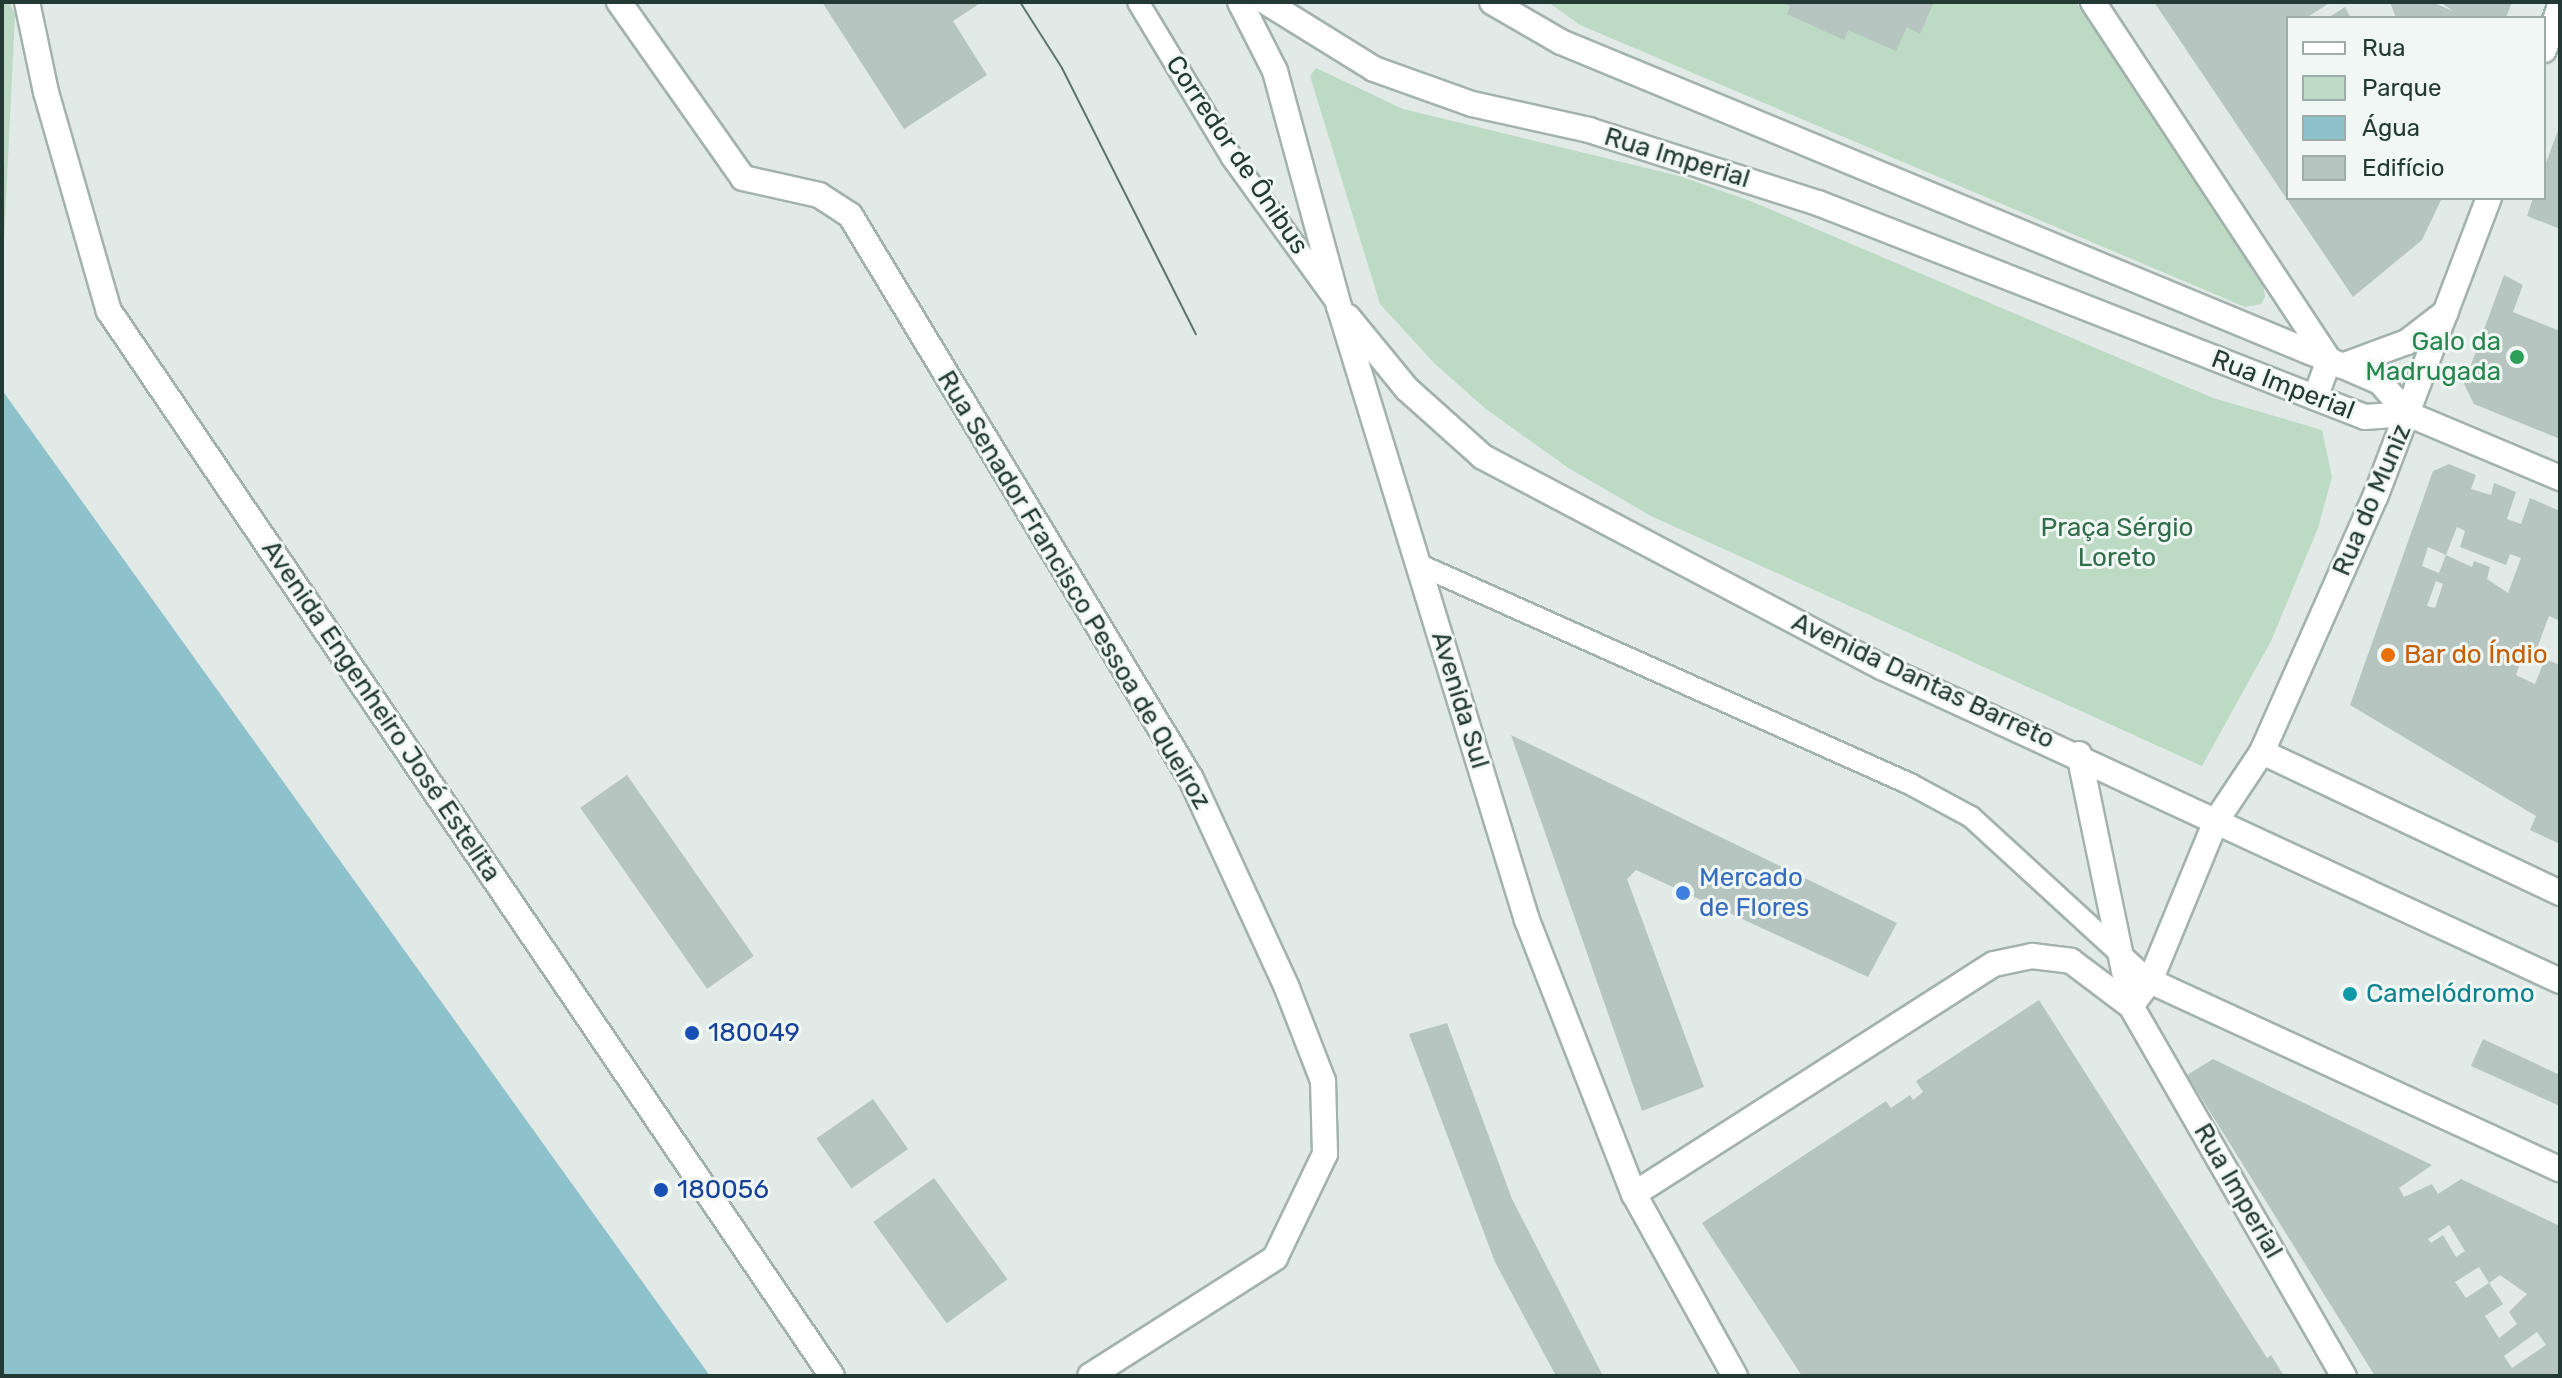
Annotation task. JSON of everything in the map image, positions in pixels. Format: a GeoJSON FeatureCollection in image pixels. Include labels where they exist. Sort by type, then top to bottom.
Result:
{"type":"FeatureCollection","features":[{"type":"Feature","properties":{"kind":"main road","name":"Avenida Engenheiro José Estelita"},"geometry":{"type":"LineString","coordinates":[[27,2],[46,92],[109,311],[832,1376]]}},
{"type":"Feature","properties":{"kind":"main road","name":"Rua Senador Francisco Pessoa de Queiroz"},"geometry":{"type":"LineString","coordinates":[[619,2],[743,178],[819,195],[850,215],[1191,779],[1287,988],[1323,1081],[1325,1154],[1275,1258],[1090,1376]]}},
{"type":"Feature","properties":{"kind":"main road","name":"Avenida Sul"},"geometry":{"type":"LineString","coordinates":[[1240,2],[1275,71],[1339,306],[1527,920],[1634,1194],[1735,1376]]}},
{"type":"Feature","properties":{"kind":"main road","name":"Rua Imperial"},"geometry":{"type":"LineString","coordinates":[[1266,2],[1374,69],[1472,104],[1589,130],[1818,203],[2365,417],[2408,414]]}},
{"type":"Feature","properties":{"kind":"main road","name":"Rua Imperial"},"geometry":{"type":"LineString","coordinates":[[1492,2],[1561,42],[2380,382],[2408,414]]}},
{"type":"Feature","properties":{"kind":"main road"},"geometry":{"type":"LineString","coordinates":[[2093,2],[2336,363]]}},
{"type":"Feature","properties":{"kind":"main road"},"geometry":{"type":"LineString","coordinates":[[2546,44],[2560,6]]}},
{"type":"Feature","properties":{"kind":"main road","name":"Rua do Muniz"},"geometry":{"type":"LineString","coordinates":[[2262,752],[2408,414],[2488,200]]}},
{"type":"Feature","properties":{"kind":"main road","name":"Avenida Dantas Barreto"},"geometry":{"type":"LineString","coordinates":[[1339,306],[1407,389],[1483,457],[1882,667],[2079,754],[2560,981]]}},
{"type":"Feature","properties":{"kind":"main road"},"geometry":{"type":"LineString","coordinates":[[2315,398],[2336,363],[2407,342],[2447,310]]}},
{"type":"Feature","properties":{"kind":"main road"},"geometry":{"type":"LineString","coordinates":[[2408,414],[2560,478]]}},
{"type":"Feature","properties":{"kind":"main road"},"geometry":{"type":"LineString","coordinates":[[1634,1194],[1994,964],[2032,956],[2071,961],[2131,1006],[2150,981],[2216,821],[2262,752],[2560,893]]}},
{"type":"Feature","properties":{"kind":"main road","name":"Rua Imperial"},"geometry":{"type":"LineString","coordinates":[[2079,754],[2131,1006],[2344,1376]]}},
{"type":"Feature","properties":{"kind":"main road"},"geometry":{"type":"LineString","coordinates":[[2150,981],[2560,1170]]}},
{"type":"Feature","properties":{"kind":"lane","name":"Corredor de Ônibus"},"geometry":{"type":"LineString","coordinates":[[1138,2],[1232,158],[1339,306]]}},
{"type":"Feature","properties":{"kind":"lane"},"geometry":{"type":"LineString","coordinates":[[1420,565],[1910,784],[1959,811],[2150,981]]}},
{"type":"Feature","properties":{"kind":"green space"},"geometry":{"type":"Polygon","coordinates":[[[2,2],[9,2],[15,15],[2,281],[2,2]]]}},
{"type":"Feature","properties":{"kind":"green space"},"geometry":{"type":"Polygon","coordinates":[[[1548,2],[2076,2],[2262,276],[2265,297],[2261,304],[2245,307],[1580,25],[1548,2]]]}},
{"type":"Feature","properties":{"kind":"green space","name":"Praça Sérgio Loreto"},"geometry":{"type":"Polygon","coordinates":[[[1316,68],[1403,109],[1679,176],[1753,202],[2213,398],[2322,430],[2332,477],[2318,528],[2271,641],[2202,766],[1651,516],[1567,467],[1486,409],[1434,363],[1380,304],[1310,76],[1316,68]]]}},
{"type":"Feature","properties":{"kind":"water"},"geometry":{"type":"Polygon","coordinates":[[[2,390],[710,1376],[2,1376],[2,390]]]}},
{"type":"Feature","properties":{"kind":"building"},"geometry":{"type":"Polygon","coordinates":[[[822,2],[982,2],[953,21],[987,75],[904,129],[822,2]]]}},
{"type":"Feature","properties":{"kind":"building"},"geometry":{"type":"Polygon","coordinates":[[[1781,2],[1934,2],[1920,34],[1907,27],[1896,51],[1848,30],[1844,40],[1787,14],[1790,6],[1781,2]]]}},
{"type":"Feature","properties":{"kind":"building"},"geometry":{"type":"Polygon","coordinates":[[[2154,2],[2331,2],[2309,16],[2286,16],[2286,198],[2154,2]]]}},
{"type":"Feature","properties":{"kind":"building"},"geometry":{"type":"Polygon","coordinates":[[[2390,2],[2432,2],[2453,11],[2440,2],[2512,2],[2507,16],[2395,16],[2390,2]]]}},
{"type":"Feature","properties":{"kind":"building"},"geometry":{"type":"Polygon","coordinates":[[[2345,7],[2350,16],[2331,16],[2345,7]]]}},
{"type":"Feature","properties":{"kind":"building"},"geometry":{"type":"Polygon","coordinates":[[[2560,125],[2560,229],[2527,216],[2532,200],[2546,200],[2546,163],[2560,125]]]}},
{"type":"Feature","properties":{"kind":"building"},"geometry":{"type":"Polygon","coordinates":[[[2288,200],[2441,200],[2422,240],[2353,297],[2288,200]]]}},
{"type":"Feature","properties":{"kind":"building","name":"Galo da Madrugada"},"geometry":{"type":"Polygon","coordinates":[[[2504,275],[2523,285],[2513,312],[2560,331],[2560,439],[2474,404],[2464,384],[2504,275]]]}},
{"type":"Feature","properties":{"kind":"building"},"geometry":{"type":"Polygon","coordinates":[[[2449,464],[2476,475],[2471,489],[2491,495],[2494,483],[2516,492],[2507,519],[2521,524],[2530,498],[2560,511],[2560,621],[2549,616],[2532,662],[2522,658],[2516,675],[2535,684],[2545,659],[2560,665],[2560,844],[2530,830],[2536,816],[2350,705],[2433,471],[2449,464]],[[2457,527],[2446,555],[2472,567],[2474,561],[2490,567],[2487,579],[2508,593],[2521,558],[2510,554],[2506,565],[2460,547],[2465,531],[2457,527]],[[2428,547],[2422,566],[2439,573],[2446,555],[2428,547]],[[2436,581],[2427,606],[2435,608],[2443,584],[2436,581]]]}},
{"type":"Feature","properties":{"kind":"building"},"geometry":{"type":"Polygon","coordinates":[[[1511,735],[1897,923],[1868,977],[1636,870],[1627,879],[1704,1087],[1642,1111],[1511,735]]]}},
{"type":"Feature","properties":{"kind":"building"},"geometry":{"type":"Polygon","coordinates":[[[627,775],[754,956],[707,989],[580,808],[627,775]]]}},
{"type":"Feature","properties":{"kind":"building"},"geometry":{"type":"Polygon","coordinates":[[[2039,1000],[2267,1358],[2271,1355],[2284,1376],[1802,1376],[1702,1223],[1886,1101],[1891,1108],[1910,1095],[1913,1100],[1923,1092],[1916,1081],[2039,1000]]]}},
{"type":"Feature","properties":{"kind":"building"},"geometry":{"type":"Polygon","coordinates":[[[1447,1023],[1512,1199],[1603,1376],[1556,1376],[1495,1262],[1409,1034],[1447,1023]]]}},
{"type":"Feature","properties":{"kind":"building"},"geometry":{"type":"Polygon","coordinates":[[[2483,1039],[2560,1075],[2560,1106],[2471,1066],[2483,1039]]]}},
{"type":"Feature","properties":{"kind":"building"},"geometry":{"type":"Polygon","coordinates":[[[2213,1059],[2432,1165],[2399,1188],[2404,1197],[2432,1184],[2438,1194],[2461,1179],[2560,1226],[2560,1376],[2375,1376],[2187,1075],[2213,1059]],[[2449,1225],[2428,1239],[2431,1243],[2443,1235],[2456,1257],[2465,1251],[2449,1225]],[[2479,1267],[2455,1282],[2466,1298],[2489,1283],[2479,1267]],[[2500,1275],[2489,1283],[2503,1304],[2485,1316],[2499,1338],[2517,1324],[2509,1312],[2527,1294],[2500,1275]],[[2537,1332],[2504,1356],[2512,1368],[2546,1345],[2537,1332]]]}},
{"type":"Feature","properties":{"kind":"building"},"geometry":{"type":"Polygon","coordinates":[[[873,1099],[908,1149],[851,1189],[816,1139],[873,1099]]]}},
{"type":"Feature","properties":{"kind":"building"},"geometry":{"type":"Polygon","coordinates":[[[934,1178],[1007,1279],[947,1323],[873,1222],[934,1178]]]}},
{"type":"Feature","properties":{"kind":"tram line"},"geometry":{"type":"LineString","coordinates":[[1020,2],[1062,68],[1196,334]]}},
{"type":"Feature","properties":{"kind":"place","name":"Galo da Madrugada"},"geometry":{"type":"Point","coordinates":[2517,357]}},
{"type":"Feature","properties":{"kind":"place","name":"Bar do Índio"},"geometry":{"type":"Point","coordinates":[2388,655]}},
{"type":"Feature","properties":{"kind":"place","name":"Mercado de Flores"},"geometry":{"type":"Point","coordinates":[1683,893]}},
{"type":"Feature","properties":{"kind":"place","name":"Camelódromo"},"geometry":{"type":"Point","coordinates":[2350,994]}},
{"type":"Feature","properties":{"kind":"place","name":"180049"},"geometry":{"type":"Point","coordinates":[692,1033]}},
{"type":"Feature","properties":{"kind":"place","name":"180056"},"geometry":{"type":"Point","coordinates":[661,1190]}}]}
